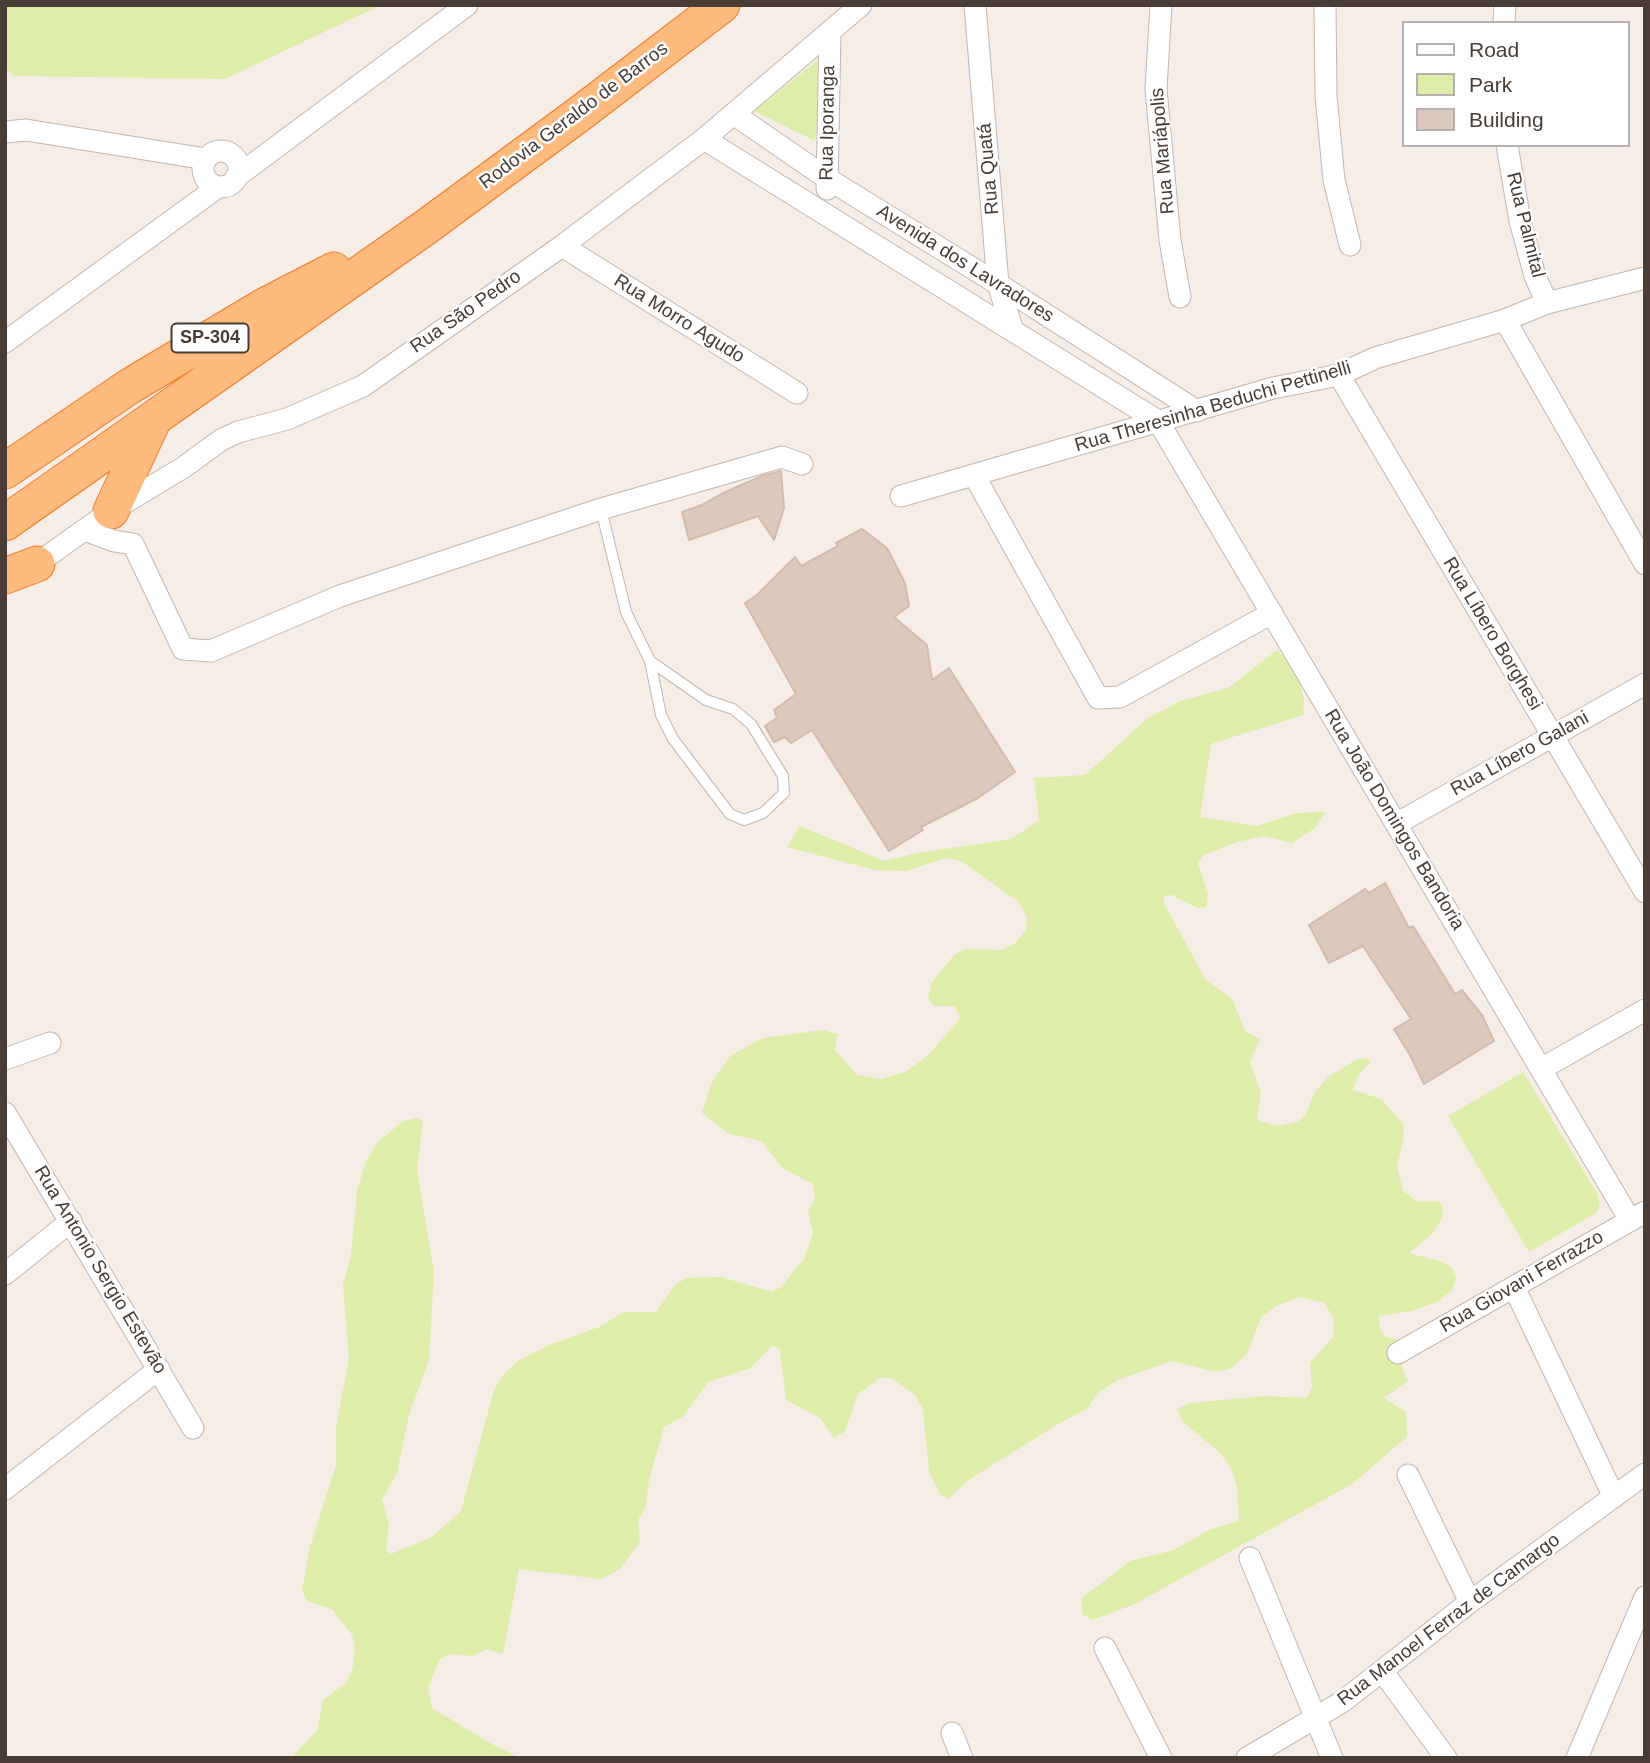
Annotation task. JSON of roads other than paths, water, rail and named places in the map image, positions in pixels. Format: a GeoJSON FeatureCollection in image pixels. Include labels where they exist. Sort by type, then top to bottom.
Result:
{"type":"FeatureCollection","features":[{"type":"Feature","properties":{"kind":"highway","name":"Rodovia Geraldo de Barros"},"geometry":{"type":"LineString","coordinates":[[5,523],[426,227],[722,5]]}},
{"type":"Feature","properties":{"kind":"highway","name":"Rodovia Geraldo de Barros"},"geometry":{"type":"LineString","coordinates":[[5,471],[130,386],[234,324],[361,255],[426,227]]}},
{"type":"Feature","properties":{"kind":"highway"},"geometry":{"type":"LineString","coordinates":[[98,521],[153,421]]}},
{"type":"Feature","properties":{"kind":"street"},"geometry":{"type":"LineString","coordinates":[[5,342],[467,5]]}},
{"type":"Feature","properties":{"kind":"street","name":"Rua São Pedro"},"geometry":{"type":"LineString","coordinates":[[5,588],[21,570],[184,467],[221,440],[238,432],[287,419],[363,386],[562,246],[704,139],[861,5]]}},
{"type":"Feature","properties":{"kind":"street","name":"Rua Quatá"},"geometry":{"type":"LineString","coordinates":[[975,5],[998,284],[1013,331]]}},
{"type":"Feature","properties":{"kind":"street","name":"Rua Mariápolis"},"geometry":{"type":"LineString","coordinates":[[1161,5],[1156,89],[1170,240],[1180,297]]}},
{"type":"Feature","properties":{"kind":"street"},"geometry":{"type":"LineString","coordinates":[[1325,5],[1325,96],[1334,180],[1350,245]]}},
{"type":"Feature","properties":{"kind":"street","name":"Rua Iporanga"},"geometry":{"type":"LineString","coordinates":[[826,215],[830,31]]}},
{"type":"Feature","properties":{"kind":"street","name":"Avenida dos Lavradores"},"geometry":{"type":"LineString","coordinates":[[735,114],[828,179],[1197,411]]}},
{"type":"Feature","properties":{"kind":"street"},"geometry":{"type":"LineString","coordinates":[[9,131],[26,130],[206,159],[219,151],[230,153],[239,166],[227,182]]}},
{"type":"Feature","properties":{"kind":"street","name":"Avenida dos Lavradores"},"geometry":{"type":"LineString","coordinates":[[704,139],[1158,421]]}},
{"type":"Feature","properties":{"kind":"street","name":"Rua Palmital"},"geometry":{"type":"LineString","coordinates":[[1507,147],[1520,221],[1535,276],[1547,303]]}},
{"type":"Feature","properties":{"kind":"street"},"geometry":{"type":"LineString","coordinates":[[206,159],[203,169],[205,178],[227,182]]}},
{"type":"Feature","properties":{"kind":"street","name":"Rua Morro Agudo"},"geometry":{"type":"LineString","coordinates":[[562,246],[797,393]]}},
{"type":"Feature","properties":{"kind":"street","name":"Rua Theresinha Beduchi Pettinelli"},"geometry":{"type":"LineString","coordinates":[[901,496],[1273,388],[1339,375],[1375,358],[1505,320],[1547,303],[1645,278]]}},
{"type":"Feature","properties":{"kind":"street"},"geometry":{"type":"LineString","coordinates":[[1505,320],[1645,564]]}},
{"type":"Feature","properties":{"kind":"street","name":"Rua Líbero Borghesi"},"geometry":{"type":"LineString","coordinates":[[1339,375],[1645,892]]}},
{"type":"Feature","properties":{"kind":"street","name":"Rua João Domingos Bandoria"},"geometry":{"type":"LineString","coordinates":[[1158,421],[1541,1069],[1637,1216]]}},
{"type":"Feature","properties":{"kind":"street"},"geometry":{"type":"LineString","coordinates":[[98,521],[114,541],[133,544],[183,649],[211,650],[340,596],[601,509],[782,457],[802,464]]}},
{"type":"Feature","properties":{"kind":"street"},"geometry":{"type":"LineString","coordinates":[[974,475],[1098,698],[1120,697],[1272,613]]}},
{"type":"Feature","properties":{"kind":"street","name":"Rua Líbero Galani"},"geometry":{"type":"LineString","coordinates":[[1396,824],[1645,684]]}},
{"type":"Feature","properties":{"kind":"street"},"geometry":{"type":"LineString","coordinates":[[1541,1069],[1645,1010]]}},
{"type":"Feature","properties":{"kind":"street"},"geometry":{"type":"LineString","coordinates":[[5,1059],[50,1043]]}},
{"type":"Feature","properties":{"kind":"street","name":"Rua Antonio Sergio Estevão"},"geometry":{"type":"LineString","coordinates":[[5,1113],[193,1428]]}},
{"type":"Feature","properties":{"kind":"street","name":"Rua Giovani Ferrazzo"},"geometry":{"type":"LineString","coordinates":[[1398,1353],[1637,1216]]}},
{"type":"Feature","properties":{"kind":"street"},"geometry":{"type":"LineString","coordinates":[[5,1274],[71,1221]]}},
{"type":"Feature","properties":{"kind":"street"},"geometry":{"type":"LineString","coordinates":[[1514,1287],[1614,1497]]}},
{"type":"Feature","properties":{"kind":"street"},"geometry":{"type":"LineString","coordinates":[[5,1489],[159,1369]]}},
{"type":"Feature","properties":{"kind":"street","name":"Rua Manoel Ferraz de Camargo"},"geometry":{"type":"LineString","coordinates":[[1247,1758],[1342,1702],[1470,1602],[1645,1474]]}},
{"type":"Feature","properties":{"kind":"street"},"geometry":{"type":"LineString","coordinates":[[1408,1475],[1470,1602]]}},
{"type":"Feature","properties":{"kind":"street"},"geometry":{"type":"LineString","coordinates":[[1251,1558],[1313,1717],[1332,1758]]}},
{"type":"Feature","properties":{"kind":"street"},"geometry":{"type":"LineString","coordinates":[[1577,1758],[1645,1597]]}},
{"type":"Feature","properties":{"kind":"street"},"geometry":{"type":"LineString","coordinates":[[1105,1648],[1161,1758]]}},
{"type":"Feature","properties":{"kind":"street"},"geometry":{"type":"LineString","coordinates":[[1383,1672],[1446,1758]]}},
{"type":"Feature","properties":{"kind":"street"},"geometry":{"type":"LineString","coordinates":[[952,1733],[962,1758]]}},
{"type":"Feature","properties":{"kind":"lane"},"geometry":{"type":"LineString","coordinates":[[601,509],[626,612],[650,661],[661,715],[673,740],[730,814],[744,820],[763,813],[784,793],[783,776],[751,724],[733,709],[706,700],[650,661]]}}]}
